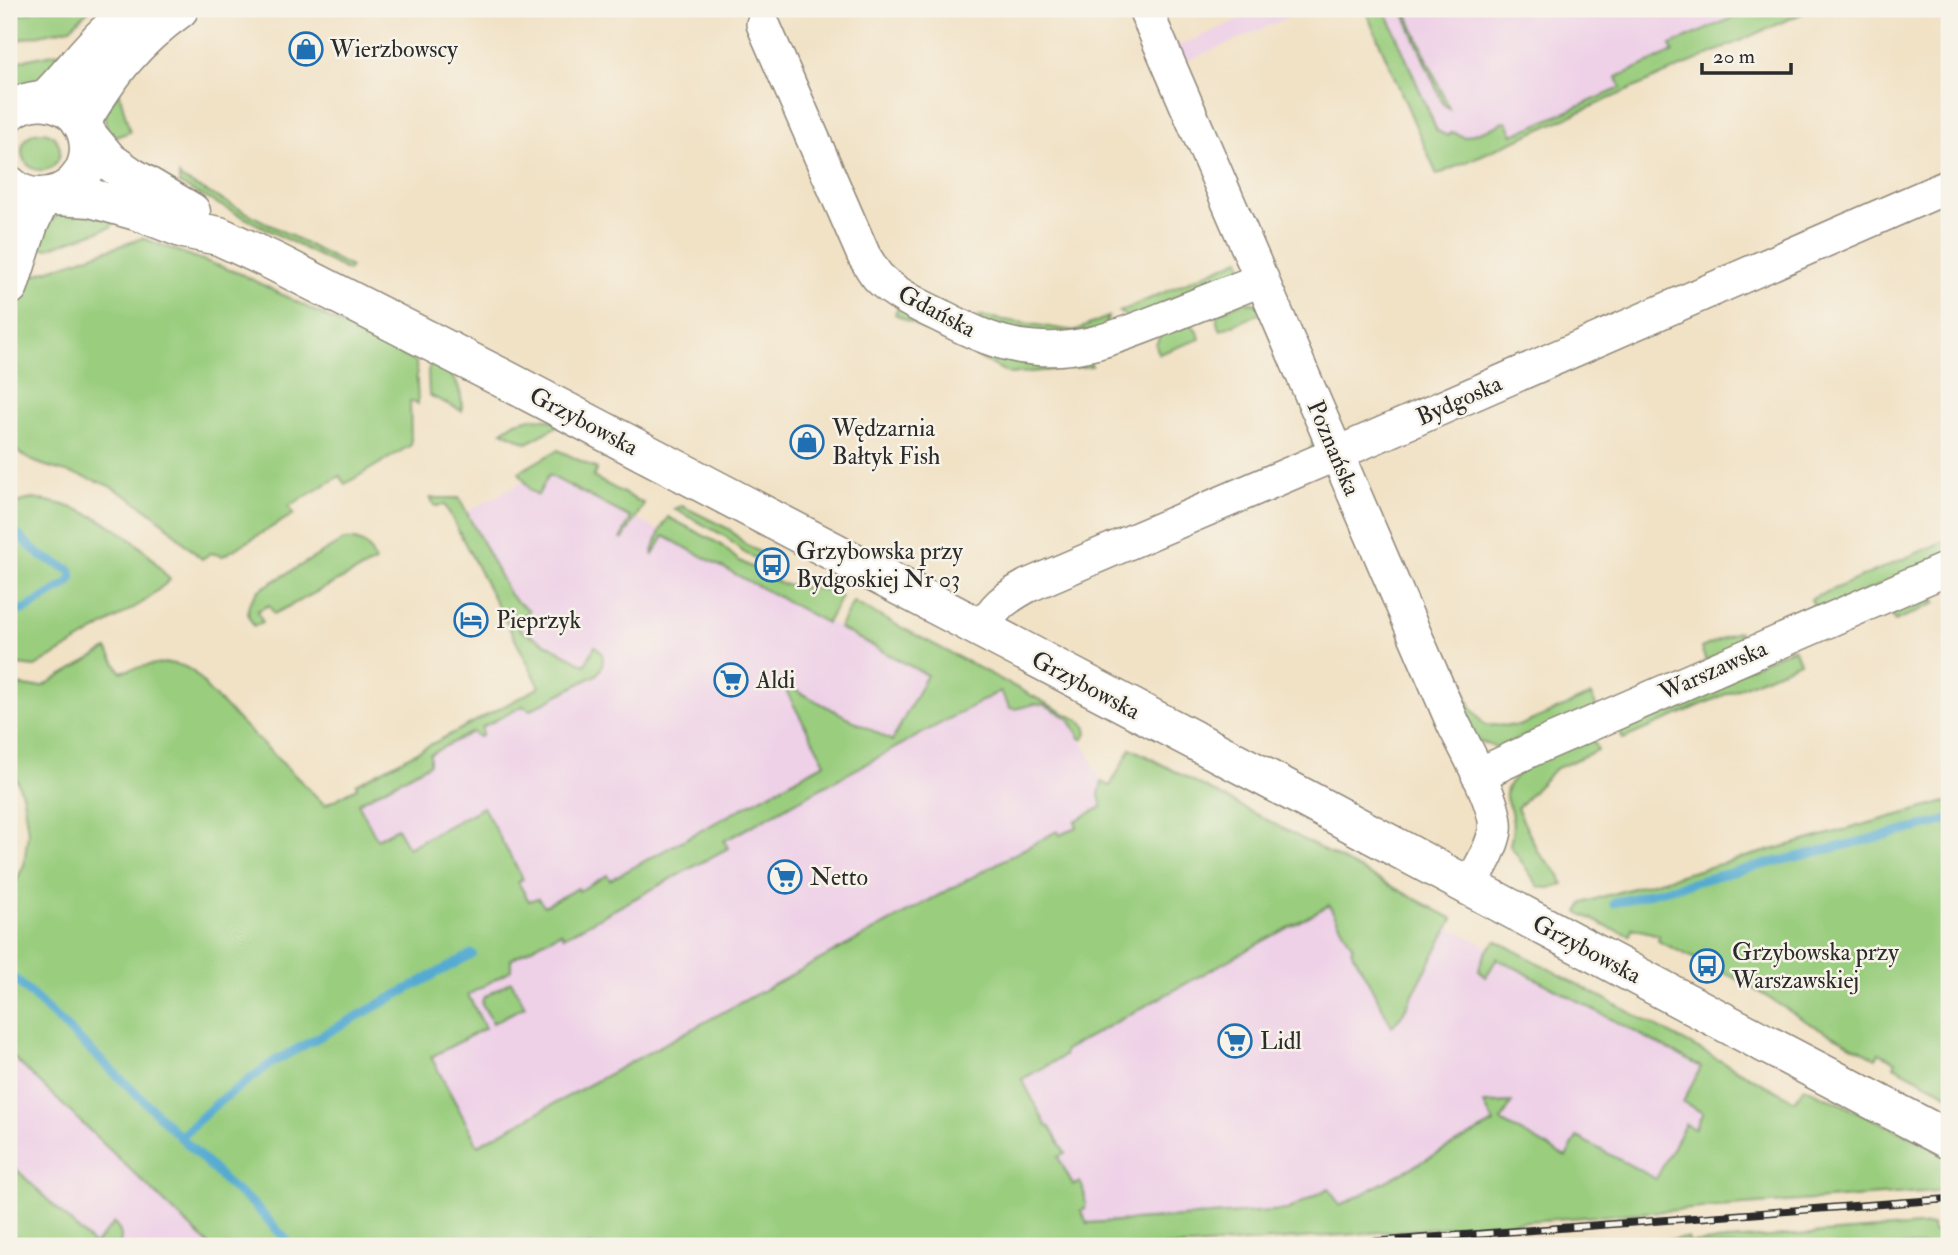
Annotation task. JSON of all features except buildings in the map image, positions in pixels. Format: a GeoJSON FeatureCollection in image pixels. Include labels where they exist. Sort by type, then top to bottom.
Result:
{"type":"FeatureCollection","features":[{"type":"Feature","properties":{"kind":"street"},"geometry":{"type":"LineString","coordinates":[[9,286],[29,223],[35,193],[71,187],[83,173],[89,155],[84,129],[112,72],[145,36],[179,9]]}},
{"type":"Feature","properties":{"kind":"street","name":"Poznańska"},"geometry":{"type":"LineString","coordinates":[[1145,9],[1336,454],[1496,817],[1491,845],[1470,887]]}},
{"type":"Feature","properties":{"kind":"street"},"geometry":{"type":"LineString","coordinates":[[20,105],[61,84],[99,39],[136,10]]}},
{"type":"Feature","properties":{"kind":"street","name":"Gdańska"},"geometry":{"type":"LineString","coordinates":[[763,23],[864,256],[879,278],[929,310],[1004,343],[1060,349],[1089,346],[1115,338],[1262,279]]}},
{"type":"Feature","properties":{"kind":"street","name":"Grzybowska"},"geometry":{"type":"LineString","coordinates":[[20,105],[58,103],[69,110],[109,161],[192,213],[219,236]]}},
{"type":"Feature","properties":{"kind":"street","name":"Bydgoska"},"geometry":{"type":"LineString","coordinates":[[982,630],[998,604],[1027,586],[1949,186]]}},
{"type":"Feature","properties":{"kind":"street","name":"Grzybowska"},"geometry":{"type":"LineString","coordinates":[[35,193],[91,198],[140,212],[184,229],[219,236],[275,262],[515,385],[1949,1140]]}},
{"type":"Feature","properties":{"kind":"street","name":"Warszawska"},"geometry":{"type":"LineString","coordinates":[[1478,775],[1949,568]]}},
{"type":"Feature","properties":{"kind":"shaded area"},"geometry":{"type":"Polygon","coordinates":[[[1264,9],[1308,9],[1187,61],[1183,72],[1169,40],[1181,45],[1264,9]]]}},
{"type":"Feature","properties":{"kind":"shaded area"},"geometry":{"type":"Polygon","coordinates":[[[1365,9],[1812,9],[1437,175],[1365,9]]]}},
{"type":"Feature","properties":{"kind":"shaded area"},"geometry":{"type":"Polygon","coordinates":[[[545,470],[840,627],[998,685],[1015,709],[1035,704],[1045,705],[1068,718],[1102,782],[1100,789],[1107,816],[472,1156],[387,1006],[325,806],[546,690],[459,516],[545,470]]]}},
{"type":"Feature","properties":{"kind":"shaded area","name":"Lidl"},"geometry":{"type":"Polygon","coordinates":[[[1356,877],[1803,1114],[1782,1189],[1350,1224],[1053,1242],[904,1125],[1356,877]]]}},
{"type":"Feature","properties":{"kind":"shaded area"},"geometry":{"type":"Polygon","coordinates":[[[9,1049],[206,1238],[211,1246],[9,1246],[9,1049]]]}},
{"type":"Feature","properties":{"kind":"green space"},"geometry":{"type":"Polygon","coordinates":[[[38,9],[90,9],[70,28],[9,42],[9,18],[38,9]]]}},
{"type":"Feature","properties":{"kind":"green space"},"geometry":{"type":"Polygon","coordinates":[[[1365,9],[1385,9],[1437,131],[1448,136],[1452,132],[1464,137],[1497,126],[1501,122],[1507,122],[1513,135],[1621,88],[1617,77],[1673,52],[1670,45],[1753,9],[1812,9],[1437,175],[1365,9]]]}},
{"type":"Feature","properties":{"kind":"green space"},"geometry":{"type":"Polygon","coordinates":[[[1402,9],[1405,9],[1449,108],[1443,104],[1402,9]]]}},
{"type":"Feature","properties":{"kind":"green space"},"geometry":{"type":"Polygon","coordinates":[[[62,52],[70,58],[53,77],[9,89],[9,63],[62,52]]]}},
{"type":"Feature","properties":{"kind":"green space"},"geometry":{"type":"Polygon","coordinates":[[[119,92],[130,132],[112,138],[105,119],[119,92]]]}},
{"type":"Feature","properties":{"kind":"green space"},"geometry":{"type":"Polygon","coordinates":[[[41,132],[55,137],[60,151],[55,165],[41,170],[27,165],[22,151],[27,137],[41,132]]]}},
{"type":"Feature","properties":{"kind":"green space"},"geometry":{"type":"Polygon","coordinates":[[[179,176],[351,267],[348,271],[179,184],[179,176]]]}},
{"type":"Feature","properties":{"kind":"green space"},"geometry":{"type":"Polygon","coordinates":[[[63,213],[115,216],[111,227],[46,249],[33,245],[49,222],[63,213]]]}},
{"type":"Feature","properties":{"kind":"green space"},"geometry":{"type":"Polygon","coordinates":[[[142,238],[241,274],[416,362],[418,404],[410,401],[411,445],[345,484],[340,476],[289,506],[294,514],[223,556],[211,553],[202,559],[160,520],[121,493],[100,482],[44,465],[19,453],[9,444],[9,327],[24,272],[35,275],[142,238]]]}},
{"type":"Feature","properties":{"kind":"green space"},"geometry":{"type":"Polygon","coordinates":[[[1240,259],[1242,267],[1239,272],[1130,318],[1119,312],[1240,259]]]}},
{"type":"Feature","properties":{"kind":"green space"},"geometry":{"type":"Polygon","coordinates":[[[1244,301],[1262,309],[1319,437],[1312,452],[1310,451],[1316,434],[1263,312],[1221,330],[1217,323],[1217,313],[1244,301]]]}},
{"type":"Feature","properties":{"kind":"green space"},"geometry":{"type":"Polygon","coordinates":[[[898,307],[1087,358],[1092,366],[1010,374],[895,314],[898,307]]]}},
{"type":"Feature","properties":{"kind":"green space"},"geometry":{"type":"Polygon","coordinates":[[[979,316],[1074,331],[1108,317],[1105,329],[1052,337],[981,323],[979,316]]]}},
{"type":"Feature","properties":{"kind":"green space"},"geometry":{"type":"Polygon","coordinates":[[[1191,324],[1200,339],[1159,354],[1156,345],[1161,332],[1191,324]]]}},
{"type":"Feature","properties":{"kind":"green space"},"geometry":{"type":"Polygon","coordinates":[[[434,358],[455,381],[461,394],[462,411],[429,395],[428,370],[434,358]]]}},
{"type":"Feature","properties":{"kind":"green space"},"geometry":{"type":"Polygon","coordinates":[[[531,418],[547,419],[561,424],[527,443],[502,431],[516,422],[531,418]]]}},
{"type":"Feature","properties":{"kind":"green space"},"geometry":{"type":"Polygon","coordinates":[[[558,450],[597,469],[593,477],[644,504],[623,539],[621,538],[631,518],[549,475],[538,495],[530,490],[519,472],[558,450]]]}},
{"type":"Feature","properties":{"kind":"green space"},"geometry":{"type":"Polygon","coordinates":[[[430,498],[459,498],[510,595],[529,610],[519,629],[585,665],[595,646],[603,656],[603,664],[596,675],[530,710],[523,706],[482,727],[482,736],[472,732],[430,754],[430,764],[358,803],[377,839],[397,828],[408,848],[483,807],[523,879],[518,882],[529,901],[538,898],[544,906],[607,875],[610,880],[825,763],[782,683],[892,741],[927,675],[839,628],[853,602],[1082,722],[1087,730],[1085,737],[1081,739],[1068,718],[1045,705],[1010,708],[1000,691],[724,841],[728,848],[564,937],[561,932],[511,959],[511,970],[468,995],[485,1028],[431,1057],[478,1145],[1057,831],[1060,835],[1077,827],[1075,821],[1102,807],[1099,795],[1102,782],[1110,786],[1131,748],[1453,919],[1401,1017],[1392,1026],[1329,905],[1065,1050],[1064,1056],[1022,1079],[1046,1125],[1050,1127],[1065,1153],[1058,1157],[1073,1185],[1080,1182],[1082,1185],[1085,1209],[1081,1211],[1087,1223],[1287,1210],[1329,1188],[1340,1206],[1494,1123],[1484,1104],[1487,1103],[1512,1102],[1501,1121],[1566,1157],[1577,1137],[1656,1179],[1685,1124],[1694,1129],[1703,1113],[1683,1102],[1701,1067],[1497,958],[1486,977],[1479,971],[1481,963],[1487,950],[1497,941],[1795,1101],[1804,1087],[1919,1140],[1949,1157],[1949,1190],[1192,1246],[210,1246],[9,1055],[9,896],[24,865],[28,832],[23,797],[9,765],[9,684],[43,686],[107,649],[121,672],[158,664],[180,665],[199,677],[207,689],[325,805],[357,788],[356,784],[540,687],[445,505],[435,506],[430,498]]]}},
{"type":"Feature","properties":{"kind":"green space"},"geometry":{"type":"Polygon","coordinates":[[[33,499],[65,505],[110,525],[149,555],[170,580],[145,601],[35,667],[9,664],[9,506],[33,499]]]}},
{"type":"Feature","properties":{"kind":"green space"},"geometry":{"type":"Polygon","coordinates":[[[682,506],[729,529],[745,544],[766,556],[762,562],[743,552],[725,536],[674,509],[682,506]]]}},
{"type":"Feature","properties":{"kind":"green space"},"geometry":{"type":"Polygon","coordinates":[[[668,517],[720,544],[738,560],[782,584],[829,590],[841,597],[827,623],[664,536],[653,555],[660,531],[668,517]]]}},
{"type":"Feature","properties":{"kind":"green space"},"geometry":{"type":"Polygon","coordinates":[[[1949,539],[1949,555],[1817,613],[1811,599],[1949,539]]]}},
{"type":"Feature","properties":{"kind":"green space"},"geometry":{"type":"Polygon","coordinates":[[[344,540],[355,540],[364,544],[375,562],[274,614],[269,605],[257,611],[263,622],[254,626],[249,618],[249,604],[259,590],[344,540]]]}},
{"type":"Feature","properties":{"kind":"green space"},"geometry":{"type":"Polygon","coordinates":[[[1931,590],[1936,603],[1895,621],[1889,607],[1931,590]]]}},
{"type":"Feature","properties":{"kind":"green space"},"geometry":{"type":"Polygon","coordinates":[[[1739,631],[1745,644],[1706,661],[1701,648],[1739,631]]]}},
{"type":"Feature","properties":{"kind":"green space"},"geometry":{"type":"Polygon","coordinates":[[[1794,648],[1800,662],[1623,739],[1617,725],[1794,648]]]}},
{"type":"Feature","properties":{"kind":"green space"},"geometry":{"type":"Polygon","coordinates":[[[1461,684],[1472,709],[1484,725],[1519,726],[1591,695],[1597,708],[1496,748],[1477,740],[1453,687],[1461,684]]]}},
{"type":"Feature","properties":{"kind":"green space"},"geometry":{"type":"Polygon","coordinates":[[[1591,735],[1598,750],[1555,769],[1517,808],[1538,852],[1560,875],[1563,884],[1549,888],[1539,887],[1510,845],[1513,824],[1506,799],[1508,787],[1526,768],[1591,735]]]}},
{"type":"Feature","properties":{"kind":"green space"},"geometry":{"type":"Polygon","coordinates":[[[1949,801],[1949,1095],[1894,1066],[1896,1061],[1879,1053],[1876,1058],[1809,1023],[1741,981],[1658,941],[1659,935],[1632,928],[1630,935],[1578,912],[1583,903],[1608,895],[1949,801]]]}},
{"type":"Feature","properties":{"kind":"green space"},"geometry":{"type":"Polygon","coordinates":[[[511,981],[525,1006],[493,1023],[482,1004],[483,998],[511,981]]]}},
{"type":"Feature","properties":{"kind":"green space"},"geometry":{"type":"Polygon","coordinates":[[[9,1162],[94,1245],[114,1223],[121,1234],[119,1246],[9,1246],[9,1162]]]}},
{"type":"Feature","properties":{"kind":"green space"},"geometry":{"type":"Polygon","coordinates":[[[1932,1225],[1933,1232],[1949,1231],[1949,1246],[1585,1246],[1688,1238],[1689,1243],[1932,1225]]]}},
{"type":"Feature","properties":{"kind":"waterway"},"geometry":{"type":"LineString","coordinates":[[9,527],[41,556],[70,570],[72,575],[68,583],[26,609],[13,612],[9,609]]}},
{"type":"Feature","properties":{"kind":"waterway"},"geometry":{"type":"LineString","coordinates":[[1614,903],[1949,820]]}},
{"type":"Feature","properties":{"kind":"waterway"},"geometry":{"type":"LineString","coordinates":[[180,1137],[216,1104],[273,1062],[472,954]]}},
{"type":"Feature","properties":{"kind":"waterway"},"geometry":{"type":"LineString","coordinates":[[14,978],[230,1186],[252,1203],[292,1246]]}},
{"type":"Feature","properties":{"kind":"railway"},"geometry":{"type":"LineString","coordinates":[[1317,1246],[1949,1199]]}},
{"type":"Feature","properties":{"kind":"place","name":"Wierzbowscy"},"geometry":{"type":"Point","coordinates":[306,49]}},
{"type":"Feature","properties":{"kind":"place","name":"Wędzarnia Bałtyk Fish"},"geometry":{"type":"Point","coordinates":[807,442]}},
{"type":"Feature","properties":{"kind":"place","name":"Grzybowska przy Bydgoskiej Nr 03"},"geometry":{"type":"Point","coordinates":[772,565]}},
{"type":"Feature","properties":{"kind":"place","name":"Pieprzyk"},"geometry":{"type":"Point","coordinates":[471,620]}},
{"type":"Feature","properties":{"kind":"place","name":"Aldi"},"geometry":{"type":"Point","coordinates":[731,680]}},
{"type":"Feature","properties":{"kind":"place","name":"Netto"},"geometry":{"type":"Point","coordinates":[785,877]}},
{"type":"Feature","properties":{"kind":"place","name":"Grzybowska przy Warszawskiej"},"geometry":{"type":"Point","coordinates":[1707,966]}},
{"type":"Feature","properties":{"kind":"place","name":"Lidl"},"geometry":{"type":"Point","coordinates":[1235,1041]}}]}
